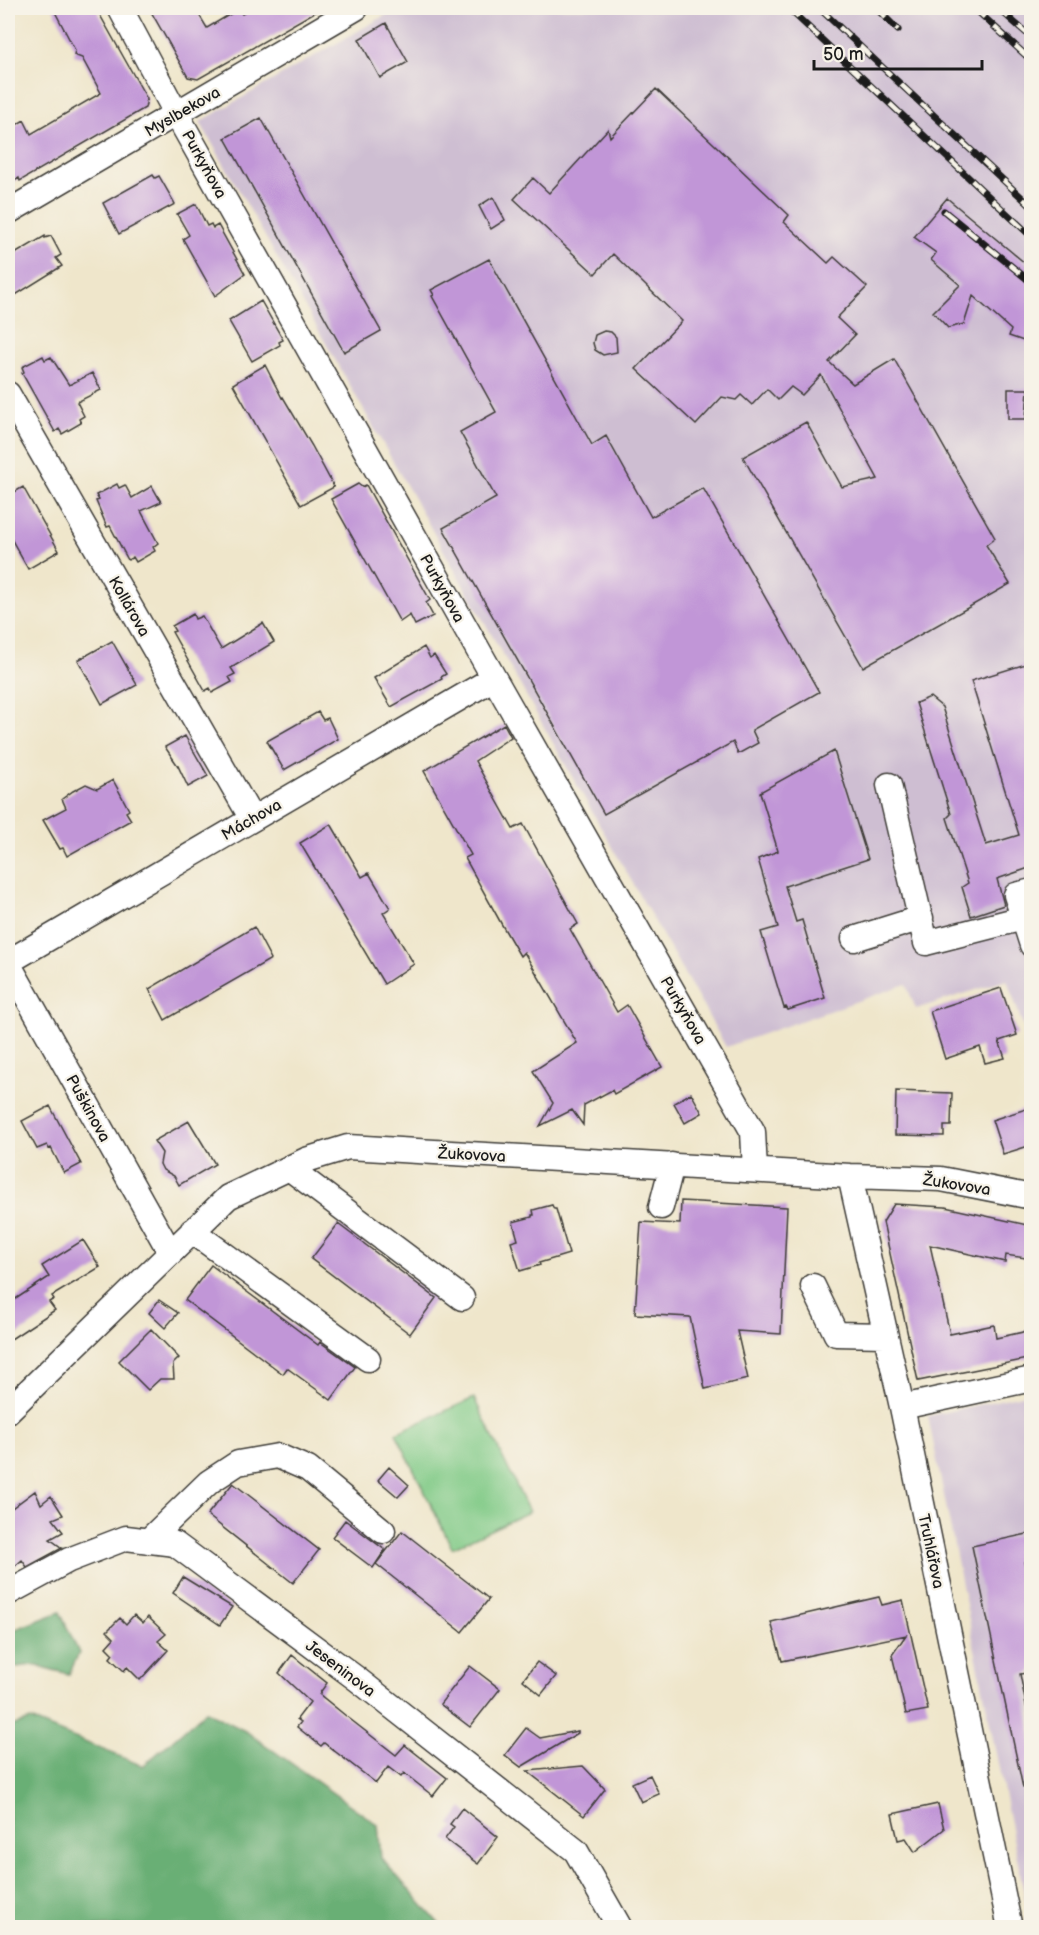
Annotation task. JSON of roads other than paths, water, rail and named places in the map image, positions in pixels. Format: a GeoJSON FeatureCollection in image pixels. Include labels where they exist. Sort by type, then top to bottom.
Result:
{"type":"FeatureCollection","features":[{"type":"Feature","properties":{"kind":"street","name":"Purkyňova"},"geometry":{"type":"LineString","coordinates":[[120,8],[177,114],[494,678],[753,1132],[755,1170]]}},
{"type":"Feature","properties":{"kind":"street","name":"Myslbekova"},"geometry":{"type":"LineString","coordinates":[[8,212],[356,8]]}},
{"type":"Feature","properties":{"kind":"street","name":"Kollárova"},"geometry":{"type":"LineString","coordinates":[[8,394],[252,819]]}},
{"type":"Feature","properties":{"kind":"street","name":"Máchova"},"geometry":{"type":"LineString","coordinates":[[8,963],[494,678]]}},
{"type":"Feature","properties":{"kind":"street"},"geometry":{"type":"LineString","coordinates":[[889,785],[926,943],[1023,918]]}},
{"type":"Feature","properties":{"kind":"street"},"geometry":{"type":"LineString","coordinates":[[1032,891],[1016,896],[1032,945]]}},
{"type":"Feature","properties":{"kind":"street"},"geometry":{"type":"LineString","coordinates":[[854,939],[921,918]]}},
{"type":"Feature","properties":{"kind":"street","name":"Puškinova"},"geometry":{"type":"LineString","coordinates":[[8,963],[170,1252]]}},
{"type":"Feature","properties":{"kind":"street","name":"Žukovova"},"geometry":{"type":"LineString","coordinates":[[8,1411],[228,1197],[306,1160],[348,1148],[941,1179],[1032,1197]]}},
{"type":"Feature","properties":{"kind":"street"},"geometry":{"type":"LineString","coordinates":[[662,1207],[672,1165]]}},
{"type":"Feature","properties":{"kind":"street"},"geometry":{"type":"LineString","coordinates":[[289,1168],[462,1298]]}},
{"type":"Feature","properties":{"kind":"street","name":"Truhlářova"},"geometry":{"type":"LineString","coordinates":[[850,1176],[902,1407],[1010,1928]]}},
{"type":"Feature","properties":{"kind":"street"},"geometry":{"type":"LineString","coordinates":[[192,1231],[368,1359]]}},
{"type":"Feature","properties":{"kind":"street"},"geometry":{"type":"LineString","coordinates":[[813,1286],[836,1334],[885,1335]]}},
{"type":"Feature","properties":{"kind":"street"},"geometry":{"type":"LineString","coordinates":[[902,1407],[1032,1379]]}},
{"type":"Feature","properties":{"kind":"street"},"geometry":{"type":"LineString","coordinates":[[148,1541],[209,1482],[238,1463],[278,1456],[308,1469],[383,1531]]}},
{"type":"Feature","properties":{"kind":"street","name":"Jeseninova"},"geometry":{"type":"LineString","coordinates":[[8,1593],[69,1560],[126,1538],[175,1544],[357,1680],[576,1851],[620,1928]]}},
{"type":"Feature","properties":{"kind":"railway"},"geometry":{"type":"LineString","coordinates":[[788,8],[1032,237]]}},
{"type":"Feature","properties":{"kind":"railway"},"geometry":{"type":"LineString","coordinates":[[819,8],[1032,207]]}},
{"type":"Feature","properties":{"kind":"railway"},"geometry":{"type":"LineString","coordinates":[[876,8],[898,30]]}},
{"type":"Feature","properties":{"kind":"railway"},"geometry":{"type":"LineString","coordinates":[[974,8],[1032,61]]}},
{"type":"Feature","properties":{"kind":"railway"},"geometry":{"type":"LineString","coordinates":[[998,8],[1032,38]]}},
{"type":"Feature","properties":{"kind":"railway"},"geometry":{"type":"LineString","coordinates":[[944,211],[1032,283]]}}]}
